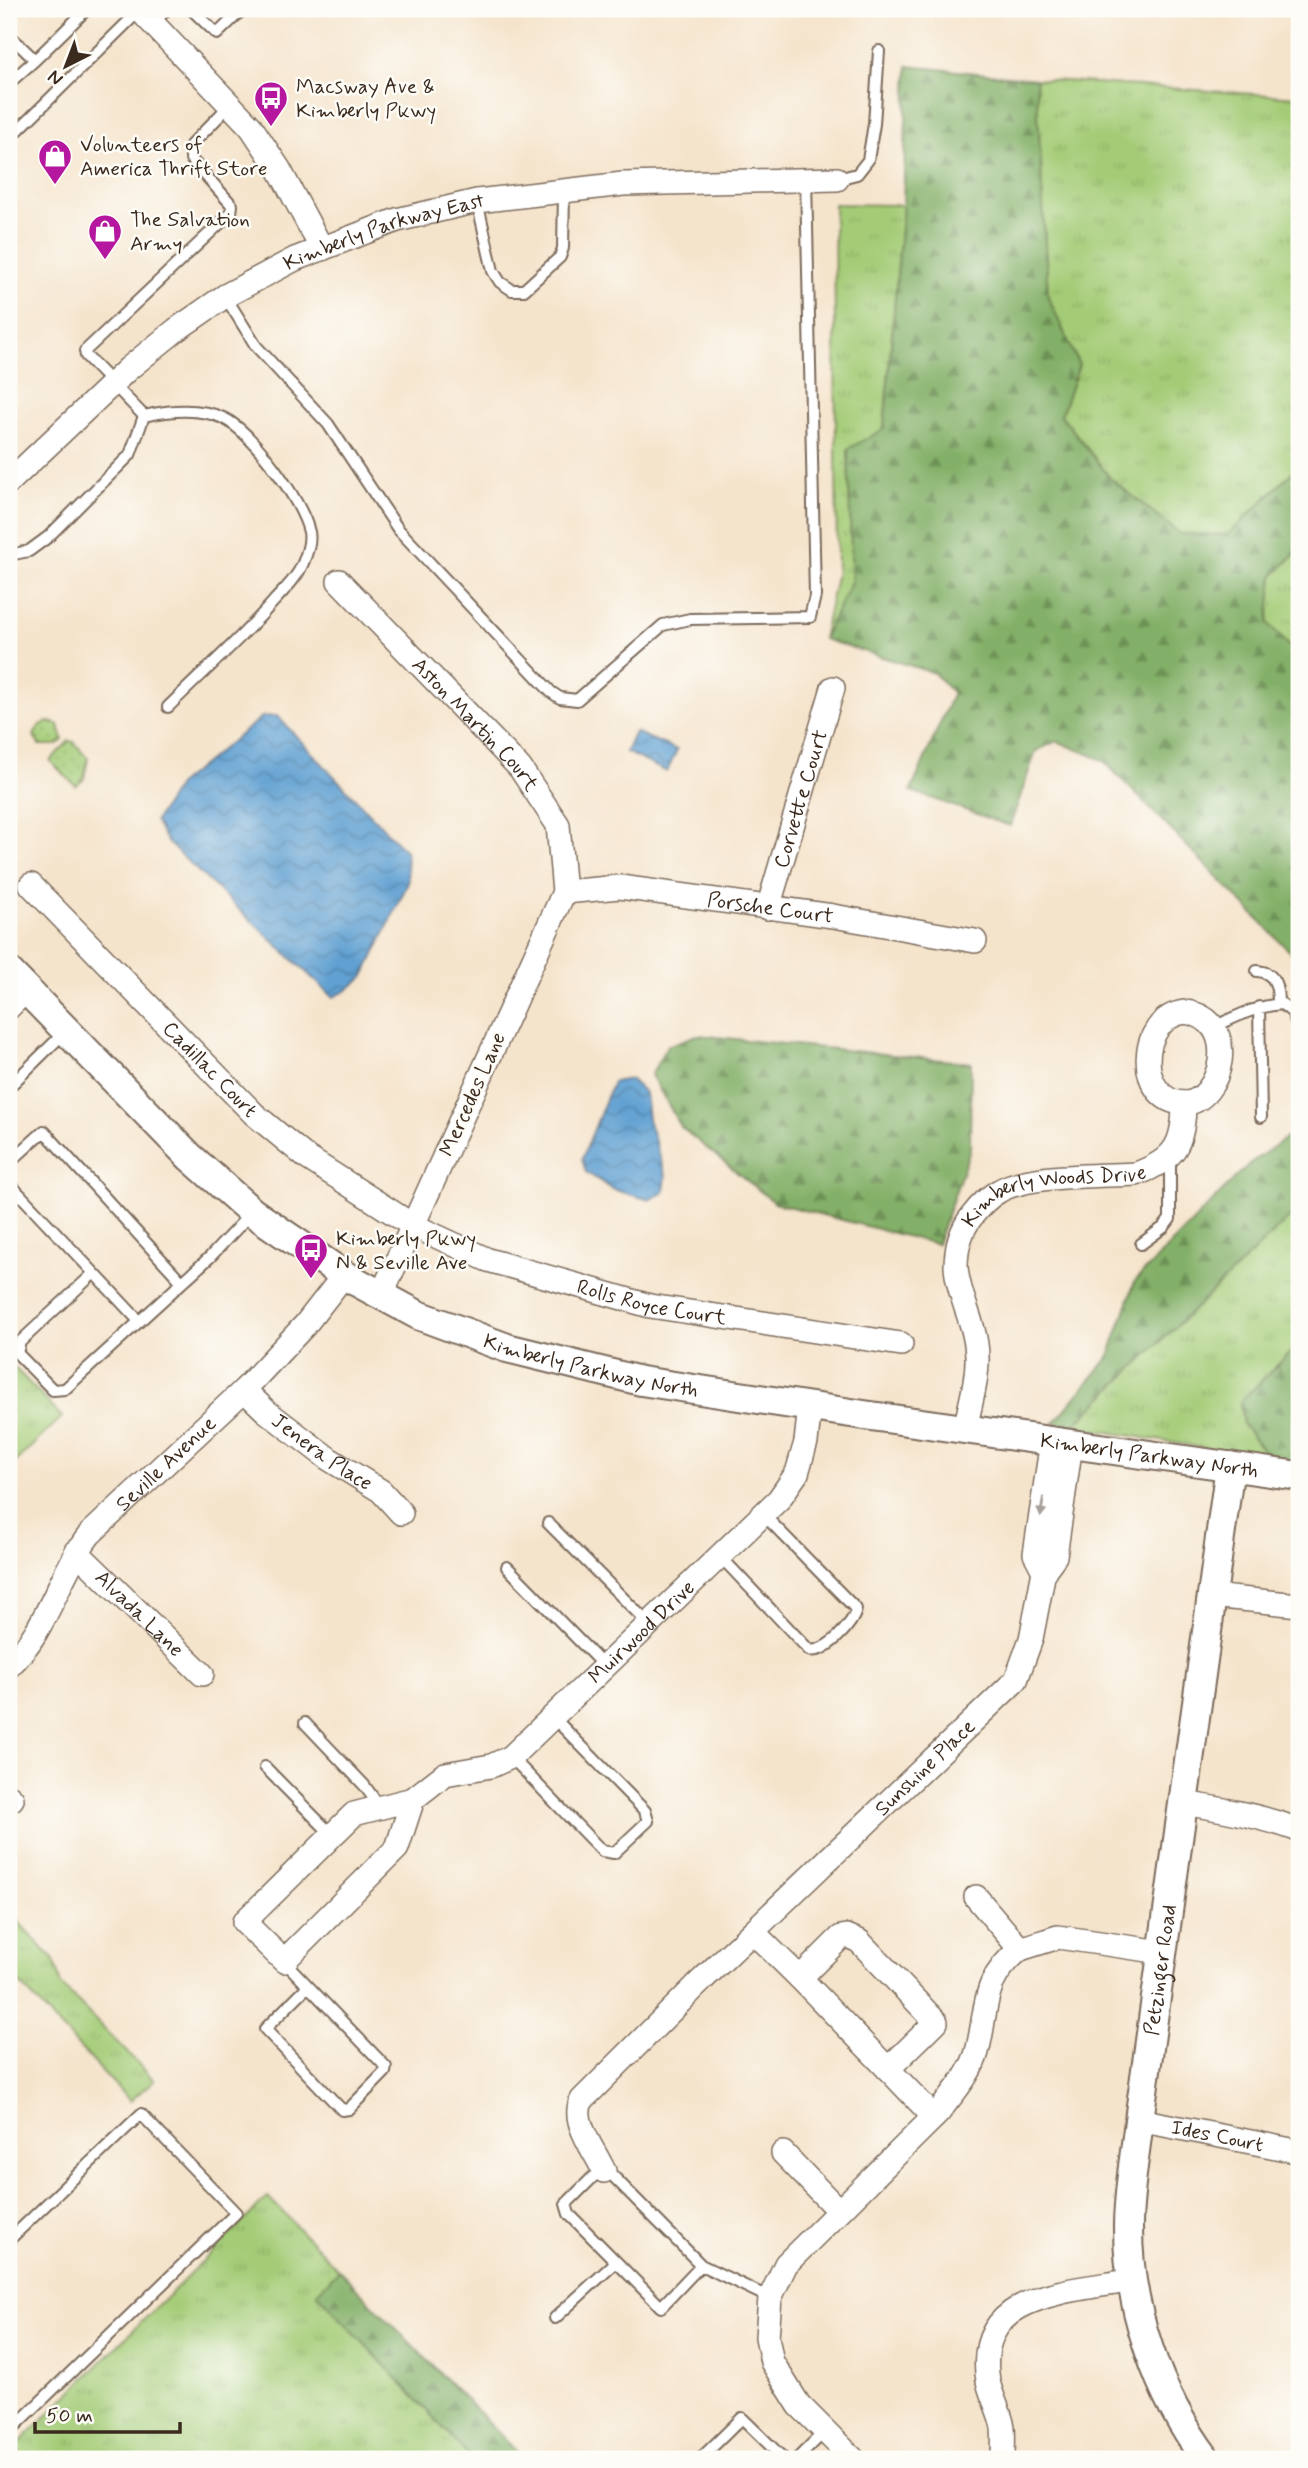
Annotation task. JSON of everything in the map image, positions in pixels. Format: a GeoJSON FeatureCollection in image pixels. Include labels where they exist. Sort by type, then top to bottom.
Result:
{"type":"FeatureCollection","features":[{"type":"Feature","properties":{"kind":"street"},"geometry":{"type":"LineString","coordinates":[[150,13],[251,128],[267,150],[322,249]]}},
{"type":"Feature","properties":{"kind":"street","name":"Kimberly Parkway East"},"geometry":{"type":"LineString","coordinates":[[9,482],[111,384],[176,330],[225,296],[272,270],[397,220],[477,201],[623,184],[837,179]]}},
{"type":"Feature","properties":{"kind":"street","name":"Aston Martin Court"},"geometry":{"type":"LineString","coordinates":[[339,580],[520,768],[558,825],[564,892]]}},
{"type":"Feature","properties":{"kind":"street","name":"Corvette Court"},"geometry":{"type":"LineString","coordinates":[[768,908],[833,688]]}},
{"type":"Feature","properties":{"kind":"street","name":"Cadillac Court"},"geometry":{"type":"LineString","coordinates":[[31,885],[254,1114],[306,1157],[412,1226]]}},
{"type":"Feature","properties":{"kind":"street","name":"Porsche Court"},"geometry":{"type":"LineString","coordinates":[[564,892],[620,887],[833,916],[975,941]]}},
{"type":"Feature","properties":{"kind":"street","name":"Mercedes Lane"},"geometry":{"type":"LineString","coordinates":[[381,1296],[564,892]]}},
{"type":"Feature","properties":{"kind":"street","name":"Kimberly Parkway North"},"geometry":{"type":"LineString","coordinates":[[14,990],[66,1031],[190,1157],[252,1212],[344,1275],[418,1315],[507,1348],[641,1381],[1299,1476]]}},
{"type":"Feature","properties":{"kind":"street"},"geometry":{"type":"LineString","coordinates":[[1177,1013],[1194,1013],[1214,1027],[1221,1049],[1217,1073],[1201,1096],[1192,1102],[1184,1103],[1166,1098],[1153,1084],[1149,1066],[1149,1045],[1159,1025],[1177,1013]]}},
{"type":"Feature","properties":{"kind":"street","name":"Kimberly Woods Drive"},"geometry":{"type":"LineString","coordinates":[[965,1429],[977,1358],[972,1321],[959,1286],[956,1266],[957,1250],[970,1219],[988,1198],[1000,1189],[1022,1182],[1136,1174],[1154,1168],[1170,1157],[1181,1140],[1184,1103]]}},
{"type":"Feature","properties":{"kind":"street","name":"Rolls Royce Court"},"geometry":{"type":"LineString","coordinates":[[412,1226],[488,1260],[650,1307],[901,1344]]}},
{"type":"Feature","properties":{"kind":"street","name":"Seville Avenue"},"geometry":{"type":"LineString","coordinates":[[9,1666],[33,1639],[76,1551],[107,1516],[244,1390],[305,1325],[344,1275]]}},
{"type":"Feature","properties":{"kind":"street","name":"Jenera Place"},"geometry":{"type":"LineString","coordinates":[[244,1390],[266,1411],[329,1459],[380,1491],[401,1513]]}},
{"type":"Feature","properties":{"kind":"street","name":"Muirwood Drive"},"geometry":{"type":"LineString","coordinates":[[284,1961],[244,1922],[354,1814],[413,1799],[445,1774],[491,1766],[511,1757],[779,1499],[797,1473],[806,1442],[810,1406]]}},
{"type":"Feature","properties":{"kind":"street","name":"Sunshine Place"},"geometry":{"type":"LineString","coordinates":[[604,2171],[579,2124],[578,2108],[582,2100],[752,1932],[1016,1680],[1031,1639],[1044,1571],[1055,1556],[1061,1443]]}},
{"type":"Feature","properties":{"kind":"street","name":"Petzinger Road"},"geometry":{"type":"LineString","coordinates":[[1206,2459],[1172,2403],[1146,2339],[1133,2280],[1128,2229],[1139,2120],[1230,1466]]}},
{"type":"Feature","properties":{"kind":"street","name":"Alvada Lane"},"geometry":{"type":"LineString","coordinates":[[76,1551],[202,1674]]}},
{"type":"Feature","properties":{"kind":"street"},"geometry":{"type":"LineString","coordinates":[[1211,1596],[1299,1605]]}},
{"type":"Feature","properties":{"kind":"street"},"geometry":{"type":"LineString","coordinates":[[284,1961],[397,1848],[413,1799]]}},
{"type":"Feature","properties":{"kind":"street"},"geometry":{"type":"LineString","coordinates":[[1182,1803],[1228,1809],[1270,1819],[1299,1830]]}},
{"type":"Feature","properties":{"kind":"street"},"geometry":{"type":"LineString","coordinates":[[976,1897],[1020,1949]]}},
{"type":"Feature","properties":{"kind":"street"},"geometry":{"type":"LineString","coordinates":[[752,1932],[934,2117]]}},
{"type":"Feature","properties":{"kind":"street"},"geometry":{"type":"LineString","coordinates":[[800,1978],[841,1937],[847,1936],[859,1941],[936,2022],[888,2069]]}},
{"type":"Feature","properties":{"kind":"street"},"geometry":{"type":"LineString","coordinates":[[853,2459],[799,2405],[772,2362],[767,2337],[770,2298],[786,2264],[934,2117],[961,2082],[977,2054],[988,1991],[1007,1960],[1020,1949],[1058,1937],[1162,1952]]}},
{"type":"Feature","properties":{"kind":"street","name":"Ides Court"},"geometry":{"type":"LineString","coordinates":[[1139,2120],[1296,2151]]}},
{"type":"Feature","properties":{"kind":"street"},"geometry":{"type":"LineString","coordinates":[[783,2153],[839,2211]]}},
{"type":"Feature","properties":{"kind":"street"},"geometry":{"type":"LineString","coordinates":[[1003,2459],[1003,2427],[988,2382],[986,2355],[993,2329],[1016,2308],[1039,2298],[1133,2280]]}},
{"type":"Feature","properties":{"kind":"lane"},"geometry":{"type":"LineString","coordinates":[[9,83],[87,9]]}},
{"type":"Feature","properties":{"kind":"lane"},"geometry":{"type":"LineString","coordinates":[[191,9],[217,34],[243,9]]}},
{"type":"Feature","properties":{"kind":"lane"},"geometry":{"type":"LineString","coordinates":[[9,139],[150,13]]}},
{"type":"Feature","properties":{"kind":"lane"},"geometry":{"type":"LineString","coordinates":[[9,35],[35,60]]}},
{"type":"Feature","properties":{"kind":"lane"},"geometry":{"type":"LineString","coordinates":[[837,179],[857,174],[868,160],[874,124],[879,51]]}},
{"type":"Feature","properties":{"kind":"lane"},"geometry":{"type":"LineString","coordinates":[[144,416],[111,384],[86,356],[85,351],[231,213],[232,205],[191,159],[191,145],[230,105]]}},
{"type":"Feature","properties":{"kind":"lane"},"geometry":{"type":"LineString","coordinates":[[225,296],[256,346],[328,424],[398,528],[551,692],[560,698],[577,700],[663,625],[690,619],[810,617],[815,596],[806,179]]}},
{"type":"Feature","properties":{"kind":"lane"},"geometry":{"type":"LineString","coordinates":[[477,201],[494,271],[500,282],[512,290],[524,290],[560,257],[563,248],[564,192]]}},
{"type":"Feature","properties":{"kind":"lane"},"geometry":{"type":"LineString","coordinates":[[144,416],[168,411],[204,412],[239,427],[269,462],[298,507],[310,534],[308,550],[295,577],[259,619],[168,707]]}},
{"type":"Feature","properties":{"kind":"lane"},"geometry":{"type":"LineString","coordinates":[[9,555],[29,551],[48,537],[130,455],[144,416]]}},
{"type":"Feature","properties":{"kind":"lane"},"geometry":{"type":"LineString","coordinates":[[1257,971],[1265,972],[1273,978],[1278,989],[1278,1004]]}},
{"type":"Feature","properties":{"kind":"lane"},"geometry":{"type":"LineString","coordinates":[[1214,1027],[1259,1007],[1282,1004],[1292,1012],[1299,1030]]}},
{"type":"Feature","properties":{"kind":"lane"},"geometry":{"type":"LineString","coordinates":[[1259,1007],[1261,1116]]}},
{"type":"Feature","properties":{"kind":"lane"},"geometry":{"type":"LineString","coordinates":[[9,1087],[66,1031]]}},
{"type":"Feature","properties":{"kind":"lane"},"geometry":{"type":"LineString","coordinates":[[9,1163],[44,1131],[182,1282]]}},
{"type":"Feature","properties":{"kind":"lane"},"geometry":{"type":"LineString","coordinates":[[1141,1244],[1164,1227],[1170,1219],[1170,1157]]}},
{"type":"Feature","properties":{"kind":"lane"},"geometry":{"type":"LineString","coordinates":[[9,1183],[139,1321]]}},
{"type":"Feature","properties":{"kind":"lane"},"geometry":{"type":"LineString","coordinates":[[94,1273],[20,1342],[17,1353],[53,1390],[65,1389],[218,1249],[252,1212]]}},
{"type":"Feature","properties":{"kind":"lane"},"geometry":{"type":"LineString","coordinates":[[719,1555],[809,1650],[823,1650],[849,1624],[856,1615],[856,1609],[763,1514]]}},
{"type":"Feature","properties":{"kind":"lane"},"geometry":{"type":"LineString","coordinates":[[548,1522],[648,1623]]}},
{"type":"Feature","properties":{"kind":"lane"},"geometry":{"type":"LineString","coordinates":[[508,1567],[604,1666]]}},
{"type":"Feature","properties":{"kind":"lane"},"geometry":{"type":"LineString","coordinates":[[511,1757],[602,1851],[614,1853],[648,1821],[645,1811],[552,1716]]}},
{"type":"Feature","properties":{"kind":"lane"},"geometry":{"type":"LineString","coordinates":[[304,1723],[364,1784],[380,1807]]}},
{"type":"Feature","properties":{"kind":"lane"},"geometry":{"type":"LineString","coordinates":[[265,1767],[332,1835]]}},
{"type":"Feature","properties":{"kind":"lane"},"geometry":{"type":"LineString","coordinates":[[284,1961],[386,2067],[385,2073],[349,2109],[342,2110],[265,2029],[308,1986]]}},
{"type":"Feature","properties":{"kind":"lane"},"geometry":{"type":"LineString","coordinates":[[9,2240],[141,2114],[236,2213],[9,2432]]}},
{"type":"Feature","properties":{"kind":"lane"},"geometry":{"type":"LineString","coordinates":[[604,2171],[600,2171],[566,2204],[569,2214],[615,2263],[661,2307],[701,2265]]}},
{"type":"Feature","properties":{"kind":"lane","name":"Sunshine Place"},"geometry":{"type":"LineString","coordinates":[[604,2171],[608,2171],[701,2265],[770,2298]]}},
{"type":"Feature","properties":{"kind":"lane"},"geometry":{"type":"LineString","coordinates":[[555,2318],[615,2263]]}},
{"type":"Feature","properties":{"kind":"lane"},"geometry":{"type":"LineString","coordinates":[[700,2459],[742,2418],[784,2459]]}},
{"type":"Feature","properties":{"kind":"lane"},"geometry":{"type":"LineString","coordinates":[[797,2459],[825,2431]]}},
{"type":"Feature","properties":{"kind":"green space"},"geometry":{"type":"Polygon","coordinates":[[[908,66],[1036,79],[1048,297],[1079,365],[1061,415],[1111,479],[1180,534],[1228,535],[1299,466],[1299,550],[1273,576],[1268,623],[1299,657],[1299,961],[1103,760],[1057,741],[1036,751],[1010,826],[911,791],[953,693],[934,673],[823,639],[852,580],[848,449],[884,429],[903,205],[908,66]]]}},
{"type":"Feature","properties":{"kind":"green space"},"geometry":{"type":"Polygon","coordinates":[[[1036,79],[1299,97],[1299,466],[1228,535],[1180,534],[1111,479],[1061,415],[1079,365],[1048,297],[1036,79]]]}},
{"type":"Feature","properties":{"kind":"green space"},"geometry":{"type":"Polygon","coordinates":[[[834,204],[903,205],[884,429],[848,449],[852,580],[823,639],[837,572],[834,204]]]}},
{"type":"Feature","properties":{"kind":"green space"},"geometry":{"type":"Polygon","coordinates":[[[1299,550],[1299,657],[1268,624],[1273,576],[1299,550]]]}},
{"type":"Feature","properties":{"kind":"green space"},"geometry":{"type":"Polygon","coordinates":[[[50,722],[59,725],[63,740],[56,745],[39,745],[35,733],[42,724],[50,722]]]}},
{"type":"Feature","properties":{"kind":"green space"},"geometry":{"type":"Polygon","coordinates":[[[69,741],[74,742],[88,758],[84,779],[76,786],[50,761],[69,741]]]}},
{"type":"Feature","properties":{"kind":"green space"},"geometry":{"type":"Polygon","coordinates":[[[697,1035],[971,1063],[970,1150],[937,1244],[775,1203],[682,1128],[651,1075],[667,1046],[697,1035]]]}},
{"type":"Feature","properties":{"kind":"green space"},"geometry":{"type":"Polygon","coordinates":[[[1299,1129],[1299,1208],[1073,1426],[1054,1423],[1109,1357],[1135,1281],[1249,1164],[1299,1129]]]}},
{"type":"Feature","properties":{"kind":"green space"},"geometry":{"type":"Polygon","coordinates":[[[1299,1208],[1299,1344],[1240,1402],[1243,1424],[1270,1459],[1073,1426],[1299,1208]]]}},
{"type":"Feature","properties":{"kind":"green space"},"geometry":{"type":"Polygon","coordinates":[[[1299,1344],[1299,1463],[1270,1459],[1243,1424],[1240,1402],[1299,1344]]]}},
{"type":"Feature","properties":{"kind":"green space"},"geometry":{"type":"Polygon","coordinates":[[[9,1362],[62,1417],[9,1468],[9,1362]]]}},
{"type":"Feature","properties":{"kind":"green space"},"geometry":{"type":"Polygon","coordinates":[[[9,1912],[54,1960],[61,1985],[154,2080],[130,2101],[9,1972],[9,1912]]]}},
{"type":"Feature","properties":{"kind":"green space"},"geometry":{"type":"Polygon","coordinates":[[[268,2197],[339,2270],[318,2293],[472,2459],[9,2459],[9,2453],[268,2197]]]}},
{"type":"Feature","properties":{"kind":"green space"},"geometry":{"type":"Polygon","coordinates":[[[339,2270],[524,2459],[472,2459],[317,2293],[339,2270]]]}},
{"type":"Feature","properties":{"kind":"water"},"geometry":{"type":"Polygon","coordinates":[[[277,716],[406,852],[408,883],[364,976],[346,991],[333,997],[167,842],[155,821],[179,784],[262,717],[277,716]]]}},
{"type":"Feature","properties":{"kind":"water"},"geometry":{"type":"Polygon","coordinates":[[[635,732],[677,750],[667,772],[626,752],[635,732]]]}},
{"type":"Feature","properties":{"kind":"water"},"geometry":{"type":"Polygon","coordinates":[[[630,1079],[645,1093],[648,1119],[666,1176],[664,1192],[649,1200],[612,1189],[586,1172],[582,1159],[613,1082],[630,1079]]]}},
{"type":"Feature","properties":{"kind":"place","name":"Macsway Ave & Kimberly Pkwy"},"geometry":{"type":"Point","coordinates":[271,128]}},
{"type":"Feature","properties":{"kind":"place","name":"Volunteers of America Thrift Store"},"geometry":{"type":"Point","coordinates":[55,186]}},
{"type":"Feature","properties":{"kind":"place","name":"The Salvation Army"},"geometry":{"type":"Point","coordinates":[105,261]}},
{"type":"Feature","properties":{"kind":"place","name":"Kimberly Pkwy N & Seville Ave"},"geometry":{"type":"Point","coordinates":[311,1280]}}]}
